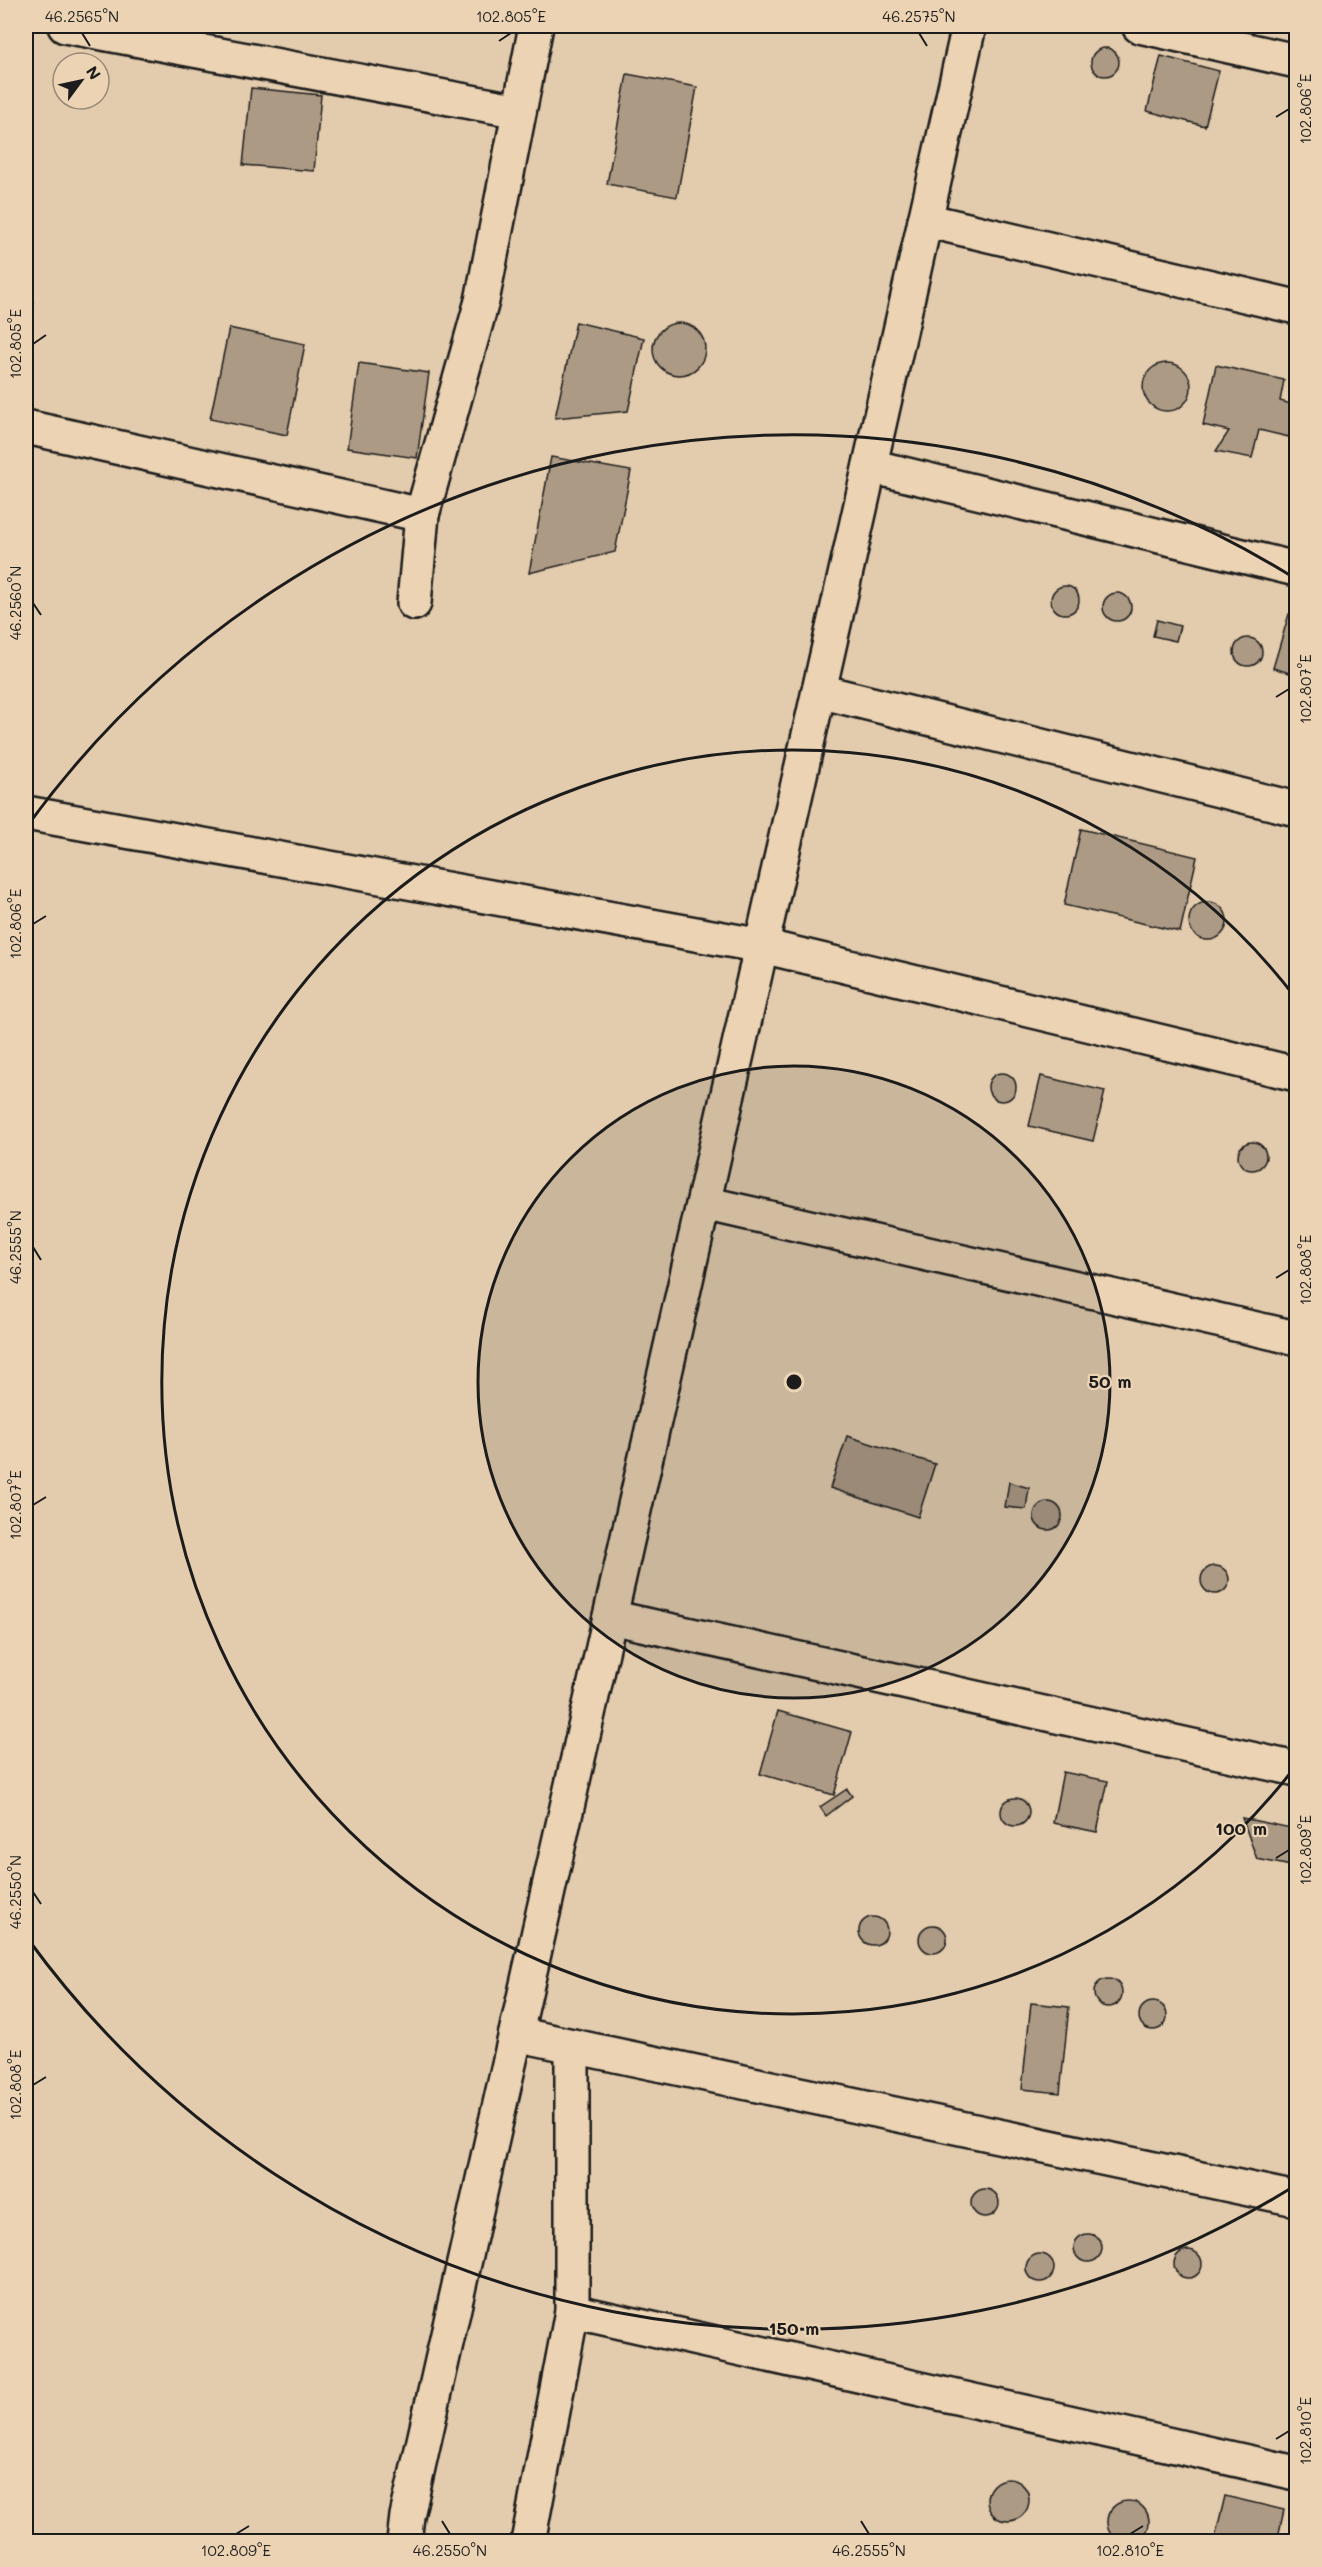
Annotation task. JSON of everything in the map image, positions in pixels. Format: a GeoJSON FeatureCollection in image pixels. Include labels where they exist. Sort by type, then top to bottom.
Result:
{"type":"FeatureCollection","features":[{"type":"Feature","properties":{"kind":"street"},"geometry":{"type":"LineString","coordinates":[[65,26],[519,111]]}},
{"type":"Feature","properties":{"kind":"street"},"geometry":{"type":"LineString","coordinates":[[414,603],[422,515],[482,301],[536,26]]}},
{"type":"Feature","properties":{"kind":"street"},"geometry":{"type":"LineString","coordinates":[[404,2541],[412,2494],[969,26]]}},
{"type":"Feature","properties":{"kind":"street"},"geometry":{"type":"LineString","coordinates":[[1139,26],[1296,61]]}},
{"type":"Feature","properties":{"kind":"street"},"geometry":{"type":"LineString","coordinates":[[925,220],[1296,307]]}},
{"type":"Feature","properties":{"kind":"street"},"geometry":{"type":"LineString","coordinates":[[26,427],[422,515]]}},
{"type":"Feature","properties":{"kind":"street"},"geometry":{"type":"LineString","coordinates":[[870,466],[1296,569]]}},
{"type":"Feature","properties":{"kind":"street"},"geometry":{"type":"LineString","coordinates":[[819,691],[1296,809]]}},
{"type":"Feature","properties":{"kind":"street"},"geometry":{"type":"LineString","coordinates":[[26,813],[762,946],[1296,1074]]}},
{"type":"Feature","properties":{"kind":"street"},"geometry":{"type":"LineString","coordinates":[[704,1203],[1296,1338]]}},
{"type":"Feature","properties":{"kind":"street"},"geometry":{"type":"LineString","coordinates":[[610,1617],[1296,1769]]}},
{"type":"Feature","properties":{"kind":"street"},"geometry":{"type":"LineString","coordinates":[[516,2034],[1296,2199]]}},
{"type":"Feature","properties":{"kind":"street"},"geometry":{"type":"LineString","coordinates":[[528,2541],[572,2311],[572,2046]]}},
{"type":"Feature","properties":{"kind":"street"},"geometry":{"type":"LineString","coordinates":[[572,2311],[1296,2473]]}},
{"type":"Feature","properties":{"kind":"building"},"geometry":{"type":"Polygon","coordinates":[[[1105,48],[1115,52],[1119,62],[1115,72],[1105,76],[1095,72],[1091,62],[1095,52],[1105,48]]]}},
{"type":"Feature","properties":{"kind":"building"},"geometry":{"type":"Polygon","coordinates":[[[1161,56],[1219,71],[1205,126],[1147,111],[1161,56]]]}},
{"type":"Feature","properties":{"kind":"building"},"geometry":{"type":"Polygon","coordinates":[[[627,74],[697,87],[677,197],[607,184],[627,74]]]}},
{"type":"Feature","properties":{"kind":"building"},"geometry":{"type":"Polygon","coordinates":[[[251,88],[321,95],[314,171],[243,165],[251,88]]]}},
{"type":"Feature","properties":{"kind":"building"},"geometry":{"type":"Polygon","coordinates":[[[26,301],[34,302],[26,343],[26,301]]]}},
{"type":"Feature","properties":{"kind":"building"},"geometry":{"type":"Polygon","coordinates":[[[576,322],[644,338],[628,411],[555,418],[576,322]]]}},
{"type":"Feature","properties":{"kind":"building"},"geometry":{"type":"Polygon","coordinates":[[[674,323],[684,323],[698,330],[705,349],[698,368],[684,375],[674,375],[664,371],[657,364],[653,354],[653,344],[657,334],[664,327],[674,323]]]}},
{"type":"Feature","properties":{"kind":"building"},"geometry":{"type":"Polygon","coordinates":[[[229,328],[305,344],[287,435],[210,419],[229,328]]]}},
{"type":"Feature","properties":{"kind":"building"},"geometry":{"type":"Polygon","coordinates":[[[359,363],[429,373],[417,458],[347,448],[359,363]]]}},
{"type":"Feature","properties":{"kind":"building"},"geometry":{"type":"Polygon","coordinates":[[[1162,363],[1172,363],[1187,373],[1191,387],[1187,401],[1181,407],[1172,411],[1162,411],[1147,401],[1143,392],[1143,382],[1153,367],[1162,363]]]}},
{"type":"Feature","properties":{"kind":"building"},"geometry":{"type":"Polygon","coordinates":[[[1216,365],[1284,380],[1280,401],[1295,405],[1289,437],[1259,430],[1252,458],[1216,451],[1229,431],[1203,425],[1216,365]]]}},
{"type":"Feature","properties":{"kind":"building"},"geometry":{"type":"Polygon","coordinates":[[[551,457],[631,471],[615,552],[529,573],[551,457]]]}},
{"type":"Feature","properties":{"kind":"building"},"geometry":{"type":"Polygon","coordinates":[[[1065,586],[1075,590],[1079,600],[1075,610],[1065,614],[1055,610],[1051,600],[1055,590],[1065,586]]]}},
{"type":"Feature","properties":{"kind":"building"},"geometry":{"type":"Polygon","coordinates":[[[1117,593],[1127,597],[1131,607],[1127,617],[1117,621],[1107,617],[1103,607],[1107,597],[1117,593]]]}},
{"type":"Feature","properties":{"kind":"building"},"geometry":{"type":"Polygon","coordinates":[[[1289,614],[1296,617],[1296,675],[1273,668],[1289,614]]]}},
{"type":"Feature","properties":{"kind":"building"},"geometry":{"type":"Polygon","coordinates":[[[1157,620],[1180,626],[1176,641],[1153,636],[1157,620]]]}},
{"type":"Feature","properties":{"kind":"building"},"geometry":{"type":"Polygon","coordinates":[[[1248,638],[1258,642],[1262,652],[1258,662],[1248,666],[1238,662],[1234,652],[1238,642],[1248,638]]]}},
{"type":"Feature","properties":{"kind":"building"},"geometry":{"type":"Polygon","coordinates":[[[1081,829],[1197,857],[1180,932],[1064,905],[1081,829]]]}},
{"type":"Feature","properties":{"kind":"building"},"geometry":{"type":"Polygon","coordinates":[[[1208,902],[1221,908],[1227,921],[1221,934],[1208,940],[1195,934],[1189,921],[1195,908],[1208,902]]]}},
{"type":"Feature","properties":{"kind":"building"},"geometry":{"type":"Polygon","coordinates":[[[1002,1073],[1012,1077],[1016,1087],[1012,1097],[1002,1101],[992,1097],[988,1087],[992,1077],[1002,1073]]]}},
{"type":"Feature","properties":{"kind":"building"},"geometry":{"type":"Polygon","coordinates":[[[1041,1076],[1105,1091],[1093,1141],[1029,1126],[1041,1076]]]}},
{"type":"Feature","properties":{"kind":"building"},"geometry":{"type":"Polygon","coordinates":[[[1252,1142],[1262,1146],[1266,1156],[1262,1166],[1252,1170],[1242,1166],[1238,1156],[1242,1146],[1252,1142]]]}},
{"type":"Feature","properties":{"kind":"building"},"geometry":{"type":"Polygon","coordinates":[[[847,1436],[935,1464],[918,1517],[830,1488],[847,1436]]]}},
{"type":"Feature","properties":{"kind":"building"},"geometry":{"type":"Polygon","coordinates":[[[1009,1482],[1029,1488],[1026,1509],[1005,1507],[1009,1482]]]}},
{"type":"Feature","properties":{"kind":"building"},"geometry":{"type":"Polygon","coordinates":[[[1048,1502],[1058,1506],[1062,1516],[1058,1526],[1048,1530],[1038,1526],[1034,1516],[1038,1506],[1048,1502]]]}},
{"type":"Feature","properties":{"kind":"building"},"geometry":{"type":"Polygon","coordinates":[[[1215,1566],[1225,1570],[1229,1580],[1225,1590],[1215,1594],[1205,1590],[1201,1580],[1205,1570],[1215,1566]]]}},
{"type":"Feature","properties":{"kind":"building"},"geometry":{"type":"Polygon","coordinates":[[[778,1711],[852,1732],[834,1795],[760,1774],[778,1711]]]}},
{"type":"Feature","properties":{"kind":"building"},"geometry":{"type":"Polygon","coordinates":[[[1063,1772],[1108,1781],[1097,1832],[1053,1823],[1063,1772]]]}},
{"type":"Feature","properties":{"kind":"building"},"geometry":{"type":"Polygon","coordinates":[[[847,1789],[852,1796],[826,1816],[820,1807],[847,1789]]]}},
{"type":"Feature","properties":{"kind":"building"},"geometry":{"type":"Polygon","coordinates":[[[1015,1798],[1025,1802],[1029,1812],[1025,1822],[1015,1826],[1005,1822],[1001,1812],[1005,1802],[1015,1798]]]}},
{"type":"Feature","properties":{"kind":"building"},"geometry":{"type":"Polygon","coordinates":[[[1242,1818],[1296,1829],[1296,1867],[1257,1859],[1242,1818]]]}},
{"type":"Feature","properties":{"kind":"building"},"geometry":{"type":"Polygon","coordinates":[[[873,1917],[883,1921],[887,1931],[883,1941],[873,1945],[863,1941],[859,1931],[863,1921],[873,1917]]]}},
{"type":"Feature","properties":{"kind":"building"},"geometry":{"type":"Polygon","coordinates":[[[933,1925],[943,1929],[947,1939],[943,1949],[933,1953],[923,1949],[919,1939],[923,1929],[933,1925]]]}},
{"type":"Feature","properties":{"kind":"building"},"geometry":{"type":"Polygon","coordinates":[[[1108,1979],[1118,1983],[1122,1993],[1118,2003],[1108,2007],[1098,2003],[1094,1993],[1098,1983],[1108,1979]]]}},
{"type":"Feature","properties":{"kind":"building"},"geometry":{"type":"Polygon","coordinates":[[[1153,2002],[1163,2006],[1167,2016],[1163,2026],[1153,2030],[1143,2026],[1139,2016],[1143,2006],[1153,2002]]]}},
{"type":"Feature","properties":{"kind":"building"},"geometry":{"type":"Polygon","coordinates":[[[1031,2003],[1069,2007],[1060,2093],[1022,2089],[1031,2003]]]}},
{"type":"Feature","properties":{"kind":"building"},"geometry":{"type":"Polygon","coordinates":[[[985,2189],[995,2193],[999,2203],[995,2213],[985,2217],[975,2213],[971,2203],[975,2193],[985,2189]]]}},
{"type":"Feature","properties":{"kind":"building"},"geometry":{"type":"Polygon","coordinates":[[[1088,2234],[1098,2238],[1102,2248],[1098,2258],[1088,2262],[1078,2258],[1074,2248],[1078,2238],[1088,2234]]]}},
{"type":"Feature","properties":{"kind":"building"},"geometry":{"type":"Polygon","coordinates":[[[1188,2250],[1198,2254],[1202,2264],[1198,2274],[1188,2278],[1178,2274],[1174,2264],[1178,2254],[1188,2250]]]}},
{"type":"Feature","properties":{"kind":"building"},"geometry":{"type":"Polygon","coordinates":[[[1040,2254],[1050,2258],[1054,2268],[1050,2278],[1040,2282],[1030,2278],[1026,2268],[1030,2258],[1040,2254]]]}},
{"type":"Feature","properties":{"kind":"building"},"geometry":{"type":"Polygon","coordinates":[[[1008,2479],[1016,2480],[1023,2485],[1028,2492],[1028,2508],[1023,2515],[1016,2520],[1008,2521],[1000,2520],[993,2515],[988,2508],[987,2500],[988,2492],[993,2485],[1000,2480],[1008,2479]]]}},
{"type":"Feature","properties":{"kind":"building"},"geometry":{"type":"Polygon","coordinates":[[[1225,2496],[1284,2510],[1277,2542],[1214,2542],[1225,2496]]]}},
{"type":"Feature","properties":{"kind":"building"},"geometry":{"type":"Polygon","coordinates":[[[1128,2501],[1143,2507],[1149,2522],[1143,2537],[1128,2543],[1113,2537],[1107,2522],[1113,2507],[1128,2501]]]}}]}
